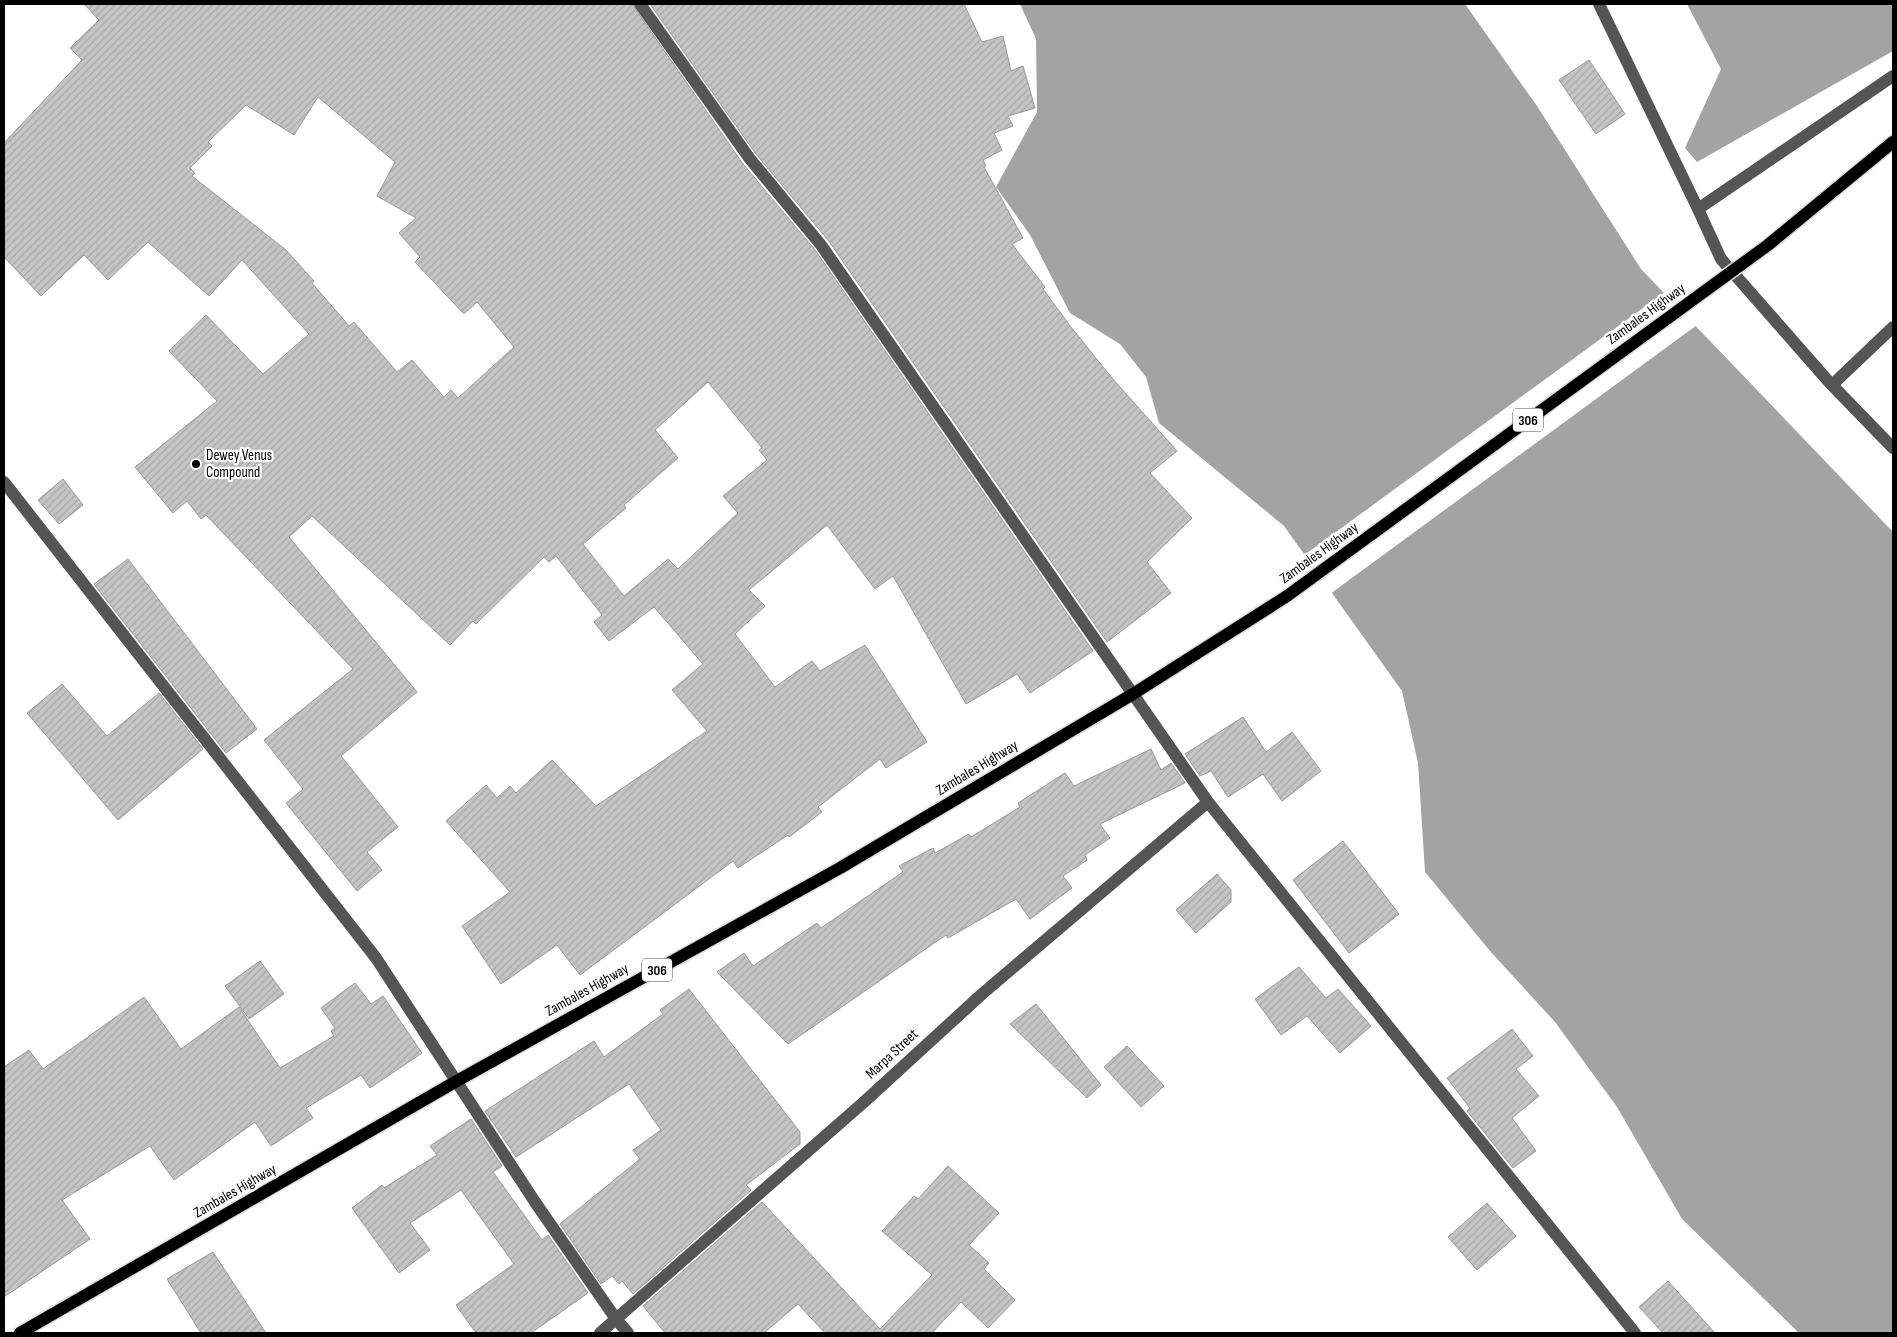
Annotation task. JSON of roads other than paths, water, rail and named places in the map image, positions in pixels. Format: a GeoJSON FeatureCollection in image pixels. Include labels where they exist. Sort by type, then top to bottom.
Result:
{"type":"FeatureCollection","features":[{"type":"Feature","properties":{"kind":"main road","name":"Zambales Highway"},"geometry":{"type":"LineString","coordinates":[[20,1333],[455,1082],[840,868],[1133,694],[1287,596],[1768,245],[1893,142]]}},
{"type":"Feature","properties":{"kind":"street"},"geometry":{"type":"LineString","coordinates":[[640,4],[750,159],[821,245],[1208,802],[1635,1333]]}},
{"type":"Feature","properties":{"kind":"street"},"geometry":{"type":"LineString","coordinates":[[1599,4],[1721,259],[1832,385],[1893,448]]}},
{"type":"Feature","properties":{"kind":"street"},"geometry":{"type":"LineString","coordinates":[[1698,209],[1893,76]]}},
{"type":"Feature","properties":{"kind":"street"},"geometry":{"type":"LineString","coordinates":[[1832,385],[1893,327]]}},
{"type":"Feature","properties":{"kind":"street"},"geometry":{"type":"LineString","coordinates":[[4,482],[376,958],[455,1082],[616,1319],[628,1333]]}},
{"type":"Feature","properties":{"kind":"street","name":"Marpa Street"},"geometry":{"type":"LineString","coordinates":[[600,1333],[864,1102],[982,994],[1208,802]]}},
{"type":"Feature","properties":{"kind":"place","name":"Dewey Venus Compound"},"geometry":{"type":"Point","coordinates":[196,464]}}]}
